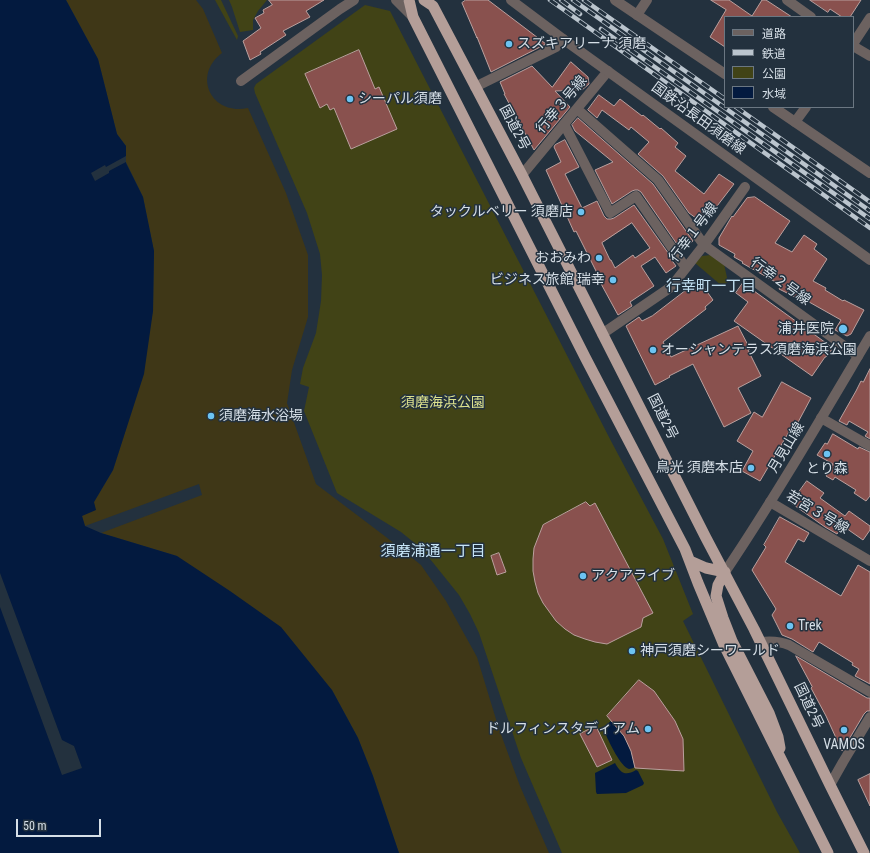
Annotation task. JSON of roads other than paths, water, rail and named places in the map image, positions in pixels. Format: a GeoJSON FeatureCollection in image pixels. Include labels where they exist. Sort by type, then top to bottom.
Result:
{"type":"FeatureCollection","features":[{"type":"Feature","properties":{"kind":"highway"},"geometry":{"type":"LineString","coordinates":[[409,0],[413,17],[685,549],[724,645],[828,853]]}},
{"type":"Feature","properties":{"kind":"highway","name":"国道2号"},"geometry":{"type":"LineString","coordinates":[[424,0],[433,6],[522,176],[706,538],[725,572],[864,853]]}},
{"type":"Feature","properties":{"kind":"highway"},"geometry":{"type":"LineString","coordinates":[[690,561],[706,568],[725,572],[718,585],[716,596],[732,641],[769,713],[778,737],[783,762]]}},
{"type":"Feature","properties":{"kind":"street"},"geometry":{"type":"LineString","coordinates":[[241,81],[354,0]]}},
{"type":"Feature","properties":{"kind":"street"},"geometry":{"type":"LineString","coordinates":[[396,0],[413,17]]}},
{"type":"Feature","properties":{"kind":"street","name":"国鉄沿長田須磨線"},"geometry":{"type":"LineString","coordinates":[[511,0],[742,169],[870,260]]}},
{"type":"Feature","properties":{"kind":"street"},"geometry":{"type":"LineString","coordinates":[[615,0],[724,73]]}},
{"type":"Feature","properties":{"kind":"street"},"geometry":{"type":"LineString","coordinates":[[637,15],[647,0]]}},
{"type":"Feature","properties":{"kind":"street"},"geometry":{"type":"LineString","coordinates":[[787,0],[810,16]]}},
{"type":"Feature","properties":{"kind":"street"},"geometry":{"type":"LineString","coordinates":[[854,43],[870,18]]}},
{"type":"Feature","properties":{"kind":"street"},"geometry":{"type":"LineString","coordinates":[[475,87],[556,47],[563,39]]}},
{"type":"Feature","properties":{"kind":"street"},"geometry":{"type":"LineString","coordinates":[[854,46],[870,56]]}},
{"type":"Feature","properties":{"kind":"street","name":"行幸３号線"},"geometry":{"type":"LineString","coordinates":[[522,176],[608,71]]}},
{"type":"Feature","properties":{"kind":"street"},"geometry":{"type":"LineString","coordinates":[[774,108],[870,173]]}},
{"type":"Feature","properties":{"kind":"street"},"geometry":{"type":"LineString","coordinates":[[795,122],[805,108]]}},
{"type":"Feature","properties":{"kind":"street","name":"行幸２号線"},"geometry":{"type":"LineString","coordinates":[[577,109],[658,180],[704,245],[858,356]]}},
{"type":"Feature","properties":{"kind":"street"},"geometry":{"type":"LineString","coordinates":[[564,124],[610,213],[636,196],[686,268]]}},
{"type":"Feature","properties":{"kind":"street","name":"行幸１号線"},"geometry":{"type":"LineString","coordinates":[[602,334],[671,287],[704,245],[745,187]]}},
{"type":"Feature","properties":{"kind":"street","name":"月見山線"},"geometry":{"type":"LineString","coordinates":[[725,572],[770,502],[870,336]]}},
{"type":"Feature","properties":{"kind":"street"},"geometry":{"type":"LineString","coordinates":[[821,418],[870,446]]}},
{"type":"Feature","properties":{"kind":"street","name":"若宮３号線"},"geometry":{"type":"LineString","coordinates":[[770,502],[870,561]]}},
{"type":"Feature","properties":{"kind":"street"},"geometry":{"type":"LineString","coordinates":[[760,642],[781,641],[870,692]]}},
{"type":"Feature","properties":{"kind":"street"},"geometry":{"type":"LineString","coordinates":[[830,785],[870,717]]}},
{"type":"Feature","properties":{"kind":"water"},"geometry":{"type":"Polygon","coordinates":[[[0,0],[66,0],[98,59],[117,134],[126,146],[126,163],[143,197],[154,251],[153,311],[144,374],[113,470],[94,502],[96,510],[82,516],[85,526],[101,533],[177,556],[281,627],[332,690],[358,738],[373,776],[399,853],[0,853],[0,0]]]}},
{"type":"Feature","properties":{"kind":"water"},"geometry":{"type":"Polygon","coordinates":[[[611,721],[624,736],[631,751],[635,767],[631,769],[622,764],[606,735],[606,725],[611,721]]]}},
{"type":"Feature","properties":{"kind":"water"},"geometry":{"type":"Polygon","coordinates":[[[615,763],[619,770],[624,773],[629,773],[636,770],[638,771],[644,783],[643,785],[626,793],[597,794],[595,773],[615,763]]]}},
{"type":"Feature","properties":{"kind":"railway"},"geometry":{"type":"LineString","coordinates":[[550,0],[870,228]]}},
{"type":"Feature","properties":{"kind":"railway"},"geometry":{"type":"LineString","coordinates":[[561,0],[580,14]]}},
{"type":"Feature","properties":{"kind":"railway"},"geometry":{"type":"LineString","coordinates":[[573,0],[724,107]]}},
{"type":"Feature","properties":{"kind":"railway"},"geometry":{"type":"LineString","coordinates":[[584,0],[724,98]]}},
{"type":"Feature","properties":{"kind":"railway"},"geometry":{"type":"LineString","coordinates":[[601,29],[870,219]]}},
{"type":"Feature","properties":{"kind":"railway"},"geometry":{"type":"LineString","coordinates":[[725,108],[870,211]]}},
{"type":"Feature","properties":{"kind":"railway"},"geometry":{"type":"LineString","coordinates":[[737,108],[870,202]]}},
{"type":"Feature","properties":{"kind":"place","name":"スズキアリーナ 須磨"},"geometry":{"type":"Point","coordinates":[509,44]}},
{"type":"Feature","properties":{"kind":"place","name":"シーパル須磨"},"geometry":{"type":"Point","coordinates":[350,99]}},
{"type":"Feature","properties":{"kind":"place","name":"タックルベリー 須磨店"},"geometry":{"type":"Point","coordinates":[581,212]}},
{"type":"Feature","properties":{"kind":"place","name":"おおみわ"},"geometry":{"type":"Point","coordinates":[599,258]}},
{"type":"Feature","properties":{"kind":"place","name":"ビジネス旅館 瑞幸"},"geometry":{"type":"Point","coordinates":[613,280]}},
{"type":"Feature","properties":{"kind":"place","name":"浦井医院"},"geometry":{"type":"Point","coordinates":[843,329]}},
{"type":"Feature","properties":{"kind":"place","name":"オーシャンテラス須磨海浜公園"},"geometry":{"type":"Point","coordinates":[653,350]}},
{"type":"Feature","properties":{"kind":"place","name":"須磨海水浴場"},"geometry":{"type":"Point","coordinates":[211,416]}},
{"type":"Feature","properties":{"kind":"place","name":"とり森"},"geometry":{"type":"Point","coordinates":[827,454]}},
{"type":"Feature","properties":{"kind":"place","name":"鳥光 須磨本店"},"geometry":{"type":"Point","coordinates":[751,468]}},
{"type":"Feature","properties":{"kind":"place","name":"アクアライブ"},"geometry":{"type":"Point","coordinates":[583,576]}},
{"type":"Feature","properties":{"kind":"place","name":"Trek"},"geometry":{"type":"Point","coordinates":[790,626]}},
{"type":"Feature","properties":{"kind":"place","name":"神戸須磨シーワールド"},"geometry":{"type":"Point","coordinates":[632,651]}},
{"type":"Feature","properties":{"kind":"place","name":"ドルフィンスタディアム"},"geometry":{"type":"Point","coordinates":[648,729]}},
{"type":"Feature","properties":{"kind":"place","name":"VAMOS"},"geometry":{"type":"Point","coordinates":[844,730]}},
{"type":"Feature","properties":{"kind":"district","name":"行幸町一丁目"},"geometry":{"type":"Point","coordinates":[711,287]}},
{"type":"Feature","properties":{"kind":"district","name":"須磨浦通一丁目"},"geometry":{"type":"Point","coordinates":[433,552]}},
{"type":"Feature","properties":{"kind":"park label","name":"須磨海浜公園"},"geometry":{"type":"Point","coordinates":[443,403]}}]}
